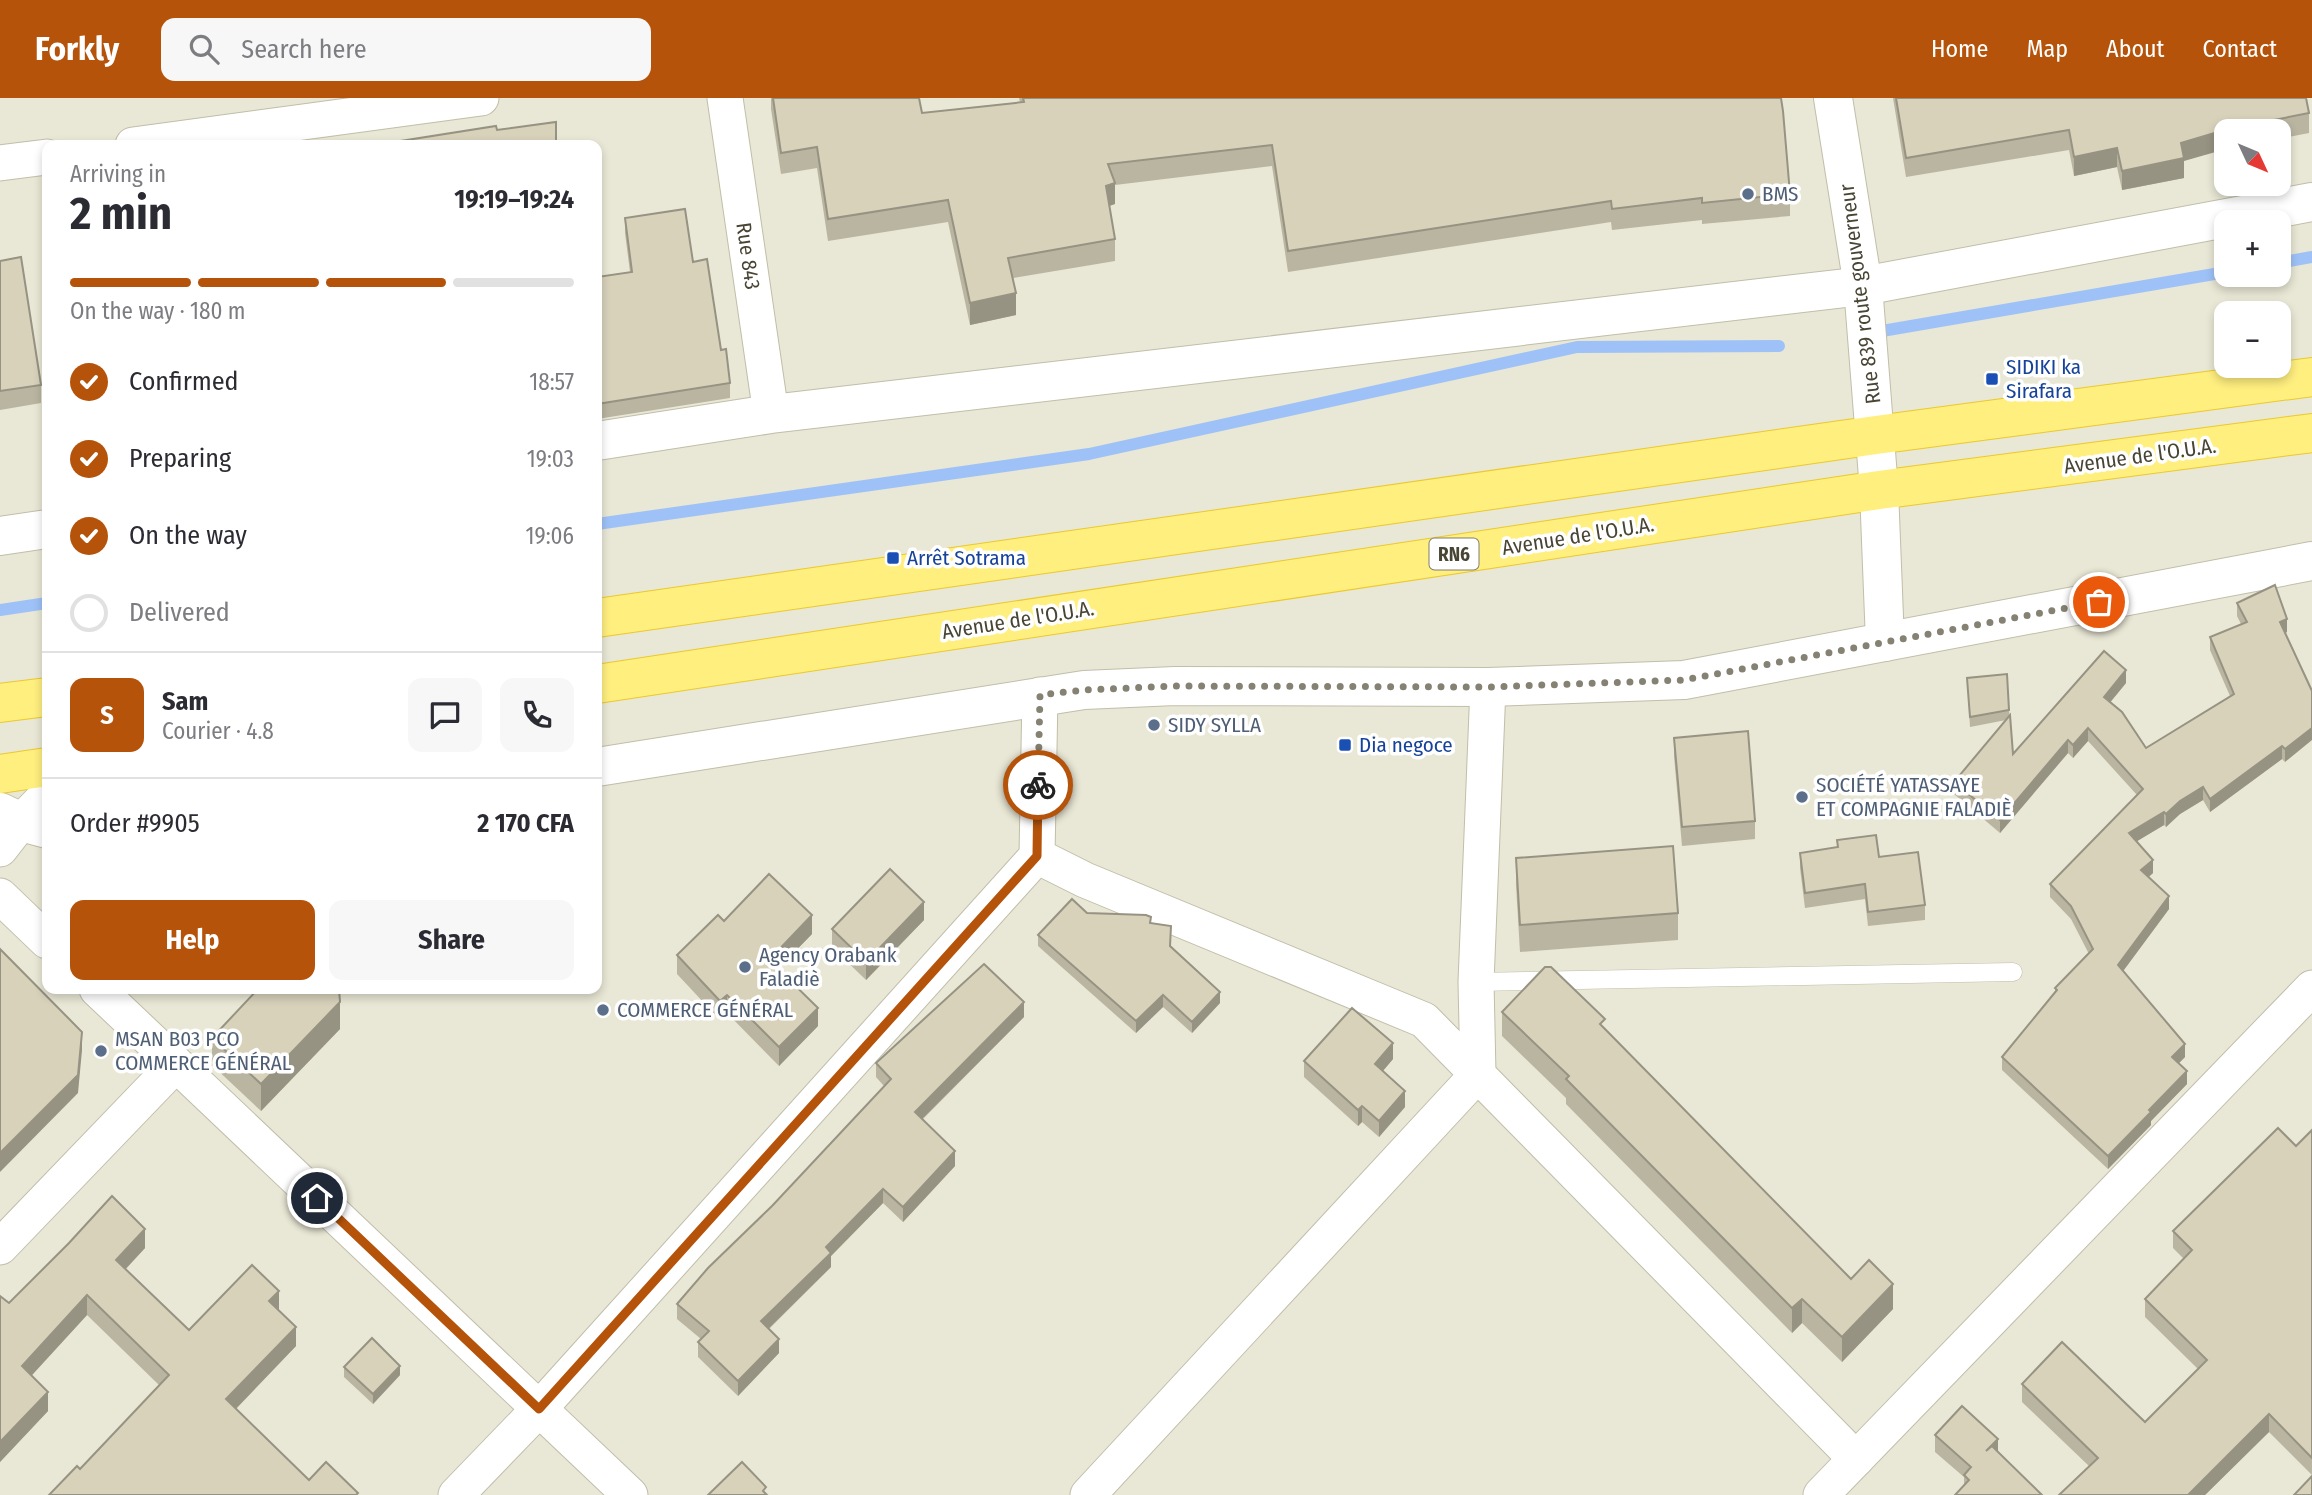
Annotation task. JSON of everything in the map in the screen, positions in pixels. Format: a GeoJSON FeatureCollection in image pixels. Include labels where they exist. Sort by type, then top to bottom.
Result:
{"type":"FeatureCollection","features":[{"type":"Feature","properties":{"kind":"highway"},"geometry":{"type":"LineString","coordinates":[[602,617],[1876,435],[2312,377]]}},
{"type":"Feature","properties":{"kind":"highway","name":"Avenue de l'O.U.A."},"geometry":{"type":"LineString","coordinates":[[602,683],[1880,490],[2312,433]]}},
{"type":"Feature","properties":{"kind":"highway"},"geometry":{"type":"LineString","coordinates":[[0,704],[42,698]]}},
{"type":"Feature","properties":{"kind":"highway"},"geometry":{"type":"LineString","coordinates":[[0,774],[42,768]]}},
{"type":"Feature","properties":{"kind":"street"},"geometry":{"type":"LineString","coordinates":[[170,140],[481,98]]}},
{"type":"Feature","properties":{"kind":"street","name":"Rue 843"},"geometry":{"type":"LineString","coordinates":[[725,98],[771,414]]}},
{"type":"Feature","properties":{"kind":"street","name":"Rue 839 route gouverneur"},"geometry":{"type":"LineString","coordinates":[[1833,98],[1863,286],[1880,490],[1885,642]]}},
{"type":"Feature","properties":{"kind":"street"},"geometry":{"type":"LineString","coordinates":[[0,163],[42,158]]}},
{"type":"Feature","properties":{"kind":"street"},"geometry":{"type":"LineString","coordinates":[[602,440],[771,414],[1863,286],[2312,202]]}},
{"type":"Feature","properties":{"kind":"street"},"geometry":{"type":"LineString","coordinates":[[0,536],[42,529]]}},
{"type":"Feature","properties":{"kind":"street"},"geometry":{"type":"LineString","coordinates":[[602,765],[1084,690],[1175,686],[1488,687],[1684,680],[2312,561]]}},
{"type":"Feature","properties":{"kind":"street"},"geometry":{"type":"LineString","coordinates":[[1088,1495],[1478,1074],[1476,982],[1488,687]]}},
{"type":"Feature","properties":{"kind":"street"},"geometry":{"type":"LineString","coordinates":[[456,1495],[539,1409],[1037,856],[1040,695]]}},
{"type":"Feature","properties":{"kind":"street"},"geometry":{"type":"LineString","coordinates":[[17,828],[42,800]]}},
{"type":"Feature","properties":{"kind":"street"},"geometry":{"type":"LineString","coordinates":[[1037,856],[1085,880],[1424,1020],[1856,1459]]}},
{"type":"Feature","properties":{"kind":"street"},"geometry":{"type":"LineString","coordinates":[[0,896],[42,936]]}},
{"type":"Feature","properties":{"kind":"street"},"geometry":{"type":"LineString","coordinates":[[1821,1495],[2312,988]]}},
{"type":"Feature","properties":{"kind":"street"},"geometry":{"type":"LineString","coordinates":[[102,994],[630,1495]]}},
{"type":"Feature","properties":{"kind":"street"},"geometry":{"type":"LineString","coordinates":[[0,1247],[176,1064]]}},
{"type":"Feature","properties":{"kind":"lane"},"geometry":{"type":"LineString","coordinates":[[1476,982],[2013,972]]}},
{"type":"Feature","properties":{"kind":"shaded area"},"geometry":{"type":"Polygon","coordinates":[[[0,98],[2312,98],[2312,1495],[0,1495],[0,98]]]}},
{"type":"Feature","properties":{"kind":"building"},"geometry":{"type":"Polygon","coordinates":[[[773,98],[919,98],[922,113],[1024,102],[1023,98],[1781,98],[1790,194],[1702,203],[1702,198],[1612,209],[1611,201],[1288,251],[1272,145],[1108,164],[1115,183],[1106,186],[1115,239],[1008,258],[1016,293],[970,303],[948,200],[828,219],[817,147],[781,153],[773,98]]]}},
{"type":"Feature","properties":{"kind":"building"},"geometry":{"type":"Polygon","coordinates":[[[1896,98],[2306,98],[2309,113],[2279,119],[2214,119],[2214,133],[2181,143],[2184,158],[2122,171],[2117,148],[2074,157],[2069,130],[1906,158],[1896,98]]]}},
{"type":"Feature","properties":{"kind":"building"},"geometry":{"type":"Polygon","coordinates":[[[556,122],[556,140],[407,140],[496,126],[497,130],[556,122]]]}},
{"type":"Feature","properties":{"kind":"building"},"geometry":{"type":"Polygon","coordinates":[[[685,209],[693,262],[707,259],[721,350],[726,349],[730,383],[602,403],[602,276],[632,272],[625,218],[685,209]]]}},
{"type":"Feature","properties":{"kind":"building"},"geometry":{"type":"Polygon","coordinates":[[[21,257],[41,385],[0,391],[0,261],[21,257]]]}},
{"type":"Feature","properties":{"kind":"building"},"geometry":{"type":"Polygon","coordinates":[[[2275,585],[2287,619],[2280,622],[2312,691],[2312,728],[2285,749],[2282,746],[2210,799],[2203,787],[2180,801],[2166,814],[2164,812],[2129,833],[2153,860],[2141,870],[2169,896],[2118,965],[2185,1044],[2172,1057],[2187,1071],[2108,1156],[2002,1057],[2057,990],[2055,988],[2093,949],[2071,906],[2050,884],[2143,789],[2088,728],[2073,745],[2068,740],[2000,820],[1954,782],[2010,715],[2013,754],[2104,651],[2126,670],[2104,697],[2122,712],[2146,748],[2234,694],[2210,637],[2247,622],[2237,603],[2275,585]]]}},
{"type":"Feature","properties":{"kind":"building"},"geometry":{"type":"Polygon","coordinates":[[[2007,674],[2009,710],[1970,717],[1967,678],[2007,674]]]}},
{"type":"Feature","properties":{"kind":"building"},"geometry":{"type":"Polygon","coordinates":[[[1748,731],[1755,821],[1682,827],[1674,738],[1748,731]]]}},
{"type":"Feature","properties":{"kind":"building"},"geometry":{"type":"Polygon","coordinates":[[[1876,835],[1879,857],[1918,852],[1925,905],[1868,912],[1865,884],[1805,893],[1800,853],[1838,847],[1837,840],[1876,835]]]}},
{"type":"Feature","properties":{"kind":"building"},"geometry":{"type":"Polygon","coordinates":[[[1673,846],[1678,913],[1520,925],[1516,858],[1673,846]]]}},
{"type":"Feature","properties":{"kind":"building"},"geometry":{"type":"Polygon","coordinates":[[[890,869],[924,902],[866,962],[832,929],[890,869]]]}},
{"type":"Feature","properties":{"kind":"building"},"geometry":{"type":"Polygon","coordinates":[[[769,874],[812,915],[769,960],[818,1008],[779,1047],[727,995],[720,1001],[677,955],[718,915],[724,921],[769,874]]]}},
{"type":"Feature","properties":{"kind":"building"},"geometry":{"type":"Polygon","coordinates":[[[1072,899],[1087,913],[1146,915],[1151,917],[1150,923],[1171,926],[1170,946],[1220,992],[1192,1022],[1163,995],[1136,1021],[1038,935],[1072,899]]]}},
{"type":"Feature","properties":{"kind":"building"},"geometry":{"type":"Polygon","coordinates":[[[0,949],[82,1032],[78,1075],[0,1153],[0,949]]]}},
{"type":"Feature","properties":{"kind":"building"},"geometry":{"type":"Polygon","coordinates":[[[984,964],[1024,1002],[915,1112],[955,1151],[903,1207],[883,1189],[826,1247],[831,1253],[761,1321],[779,1339],[738,1381],[698,1342],[709,1331],[677,1304],[708,1268],[772,1206],[891,1079],[876,1063],[984,964]]]}},
{"type":"Feature","properties":{"kind":"building"},"geometry":{"type":"Polygon","coordinates":[[[1545,967],[1551,967],[1605,1019],[1600,1024],[1851,1279],[1869,1260],[1893,1284],[1842,1337],[1802,1299],[1792,1308],[1566,1079],[1569,1076],[1502,1012],[1545,967]]]}},
{"type":"Feature","properties":{"kind":"building"},"geometry":{"type":"Polygon","coordinates":[[[253,994],[339,994],[340,1002],[261,1084],[212,1038],[253,994]]]}},
{"type":"Feature","properties":{"kind":"building"},"geometry":{"type":"Polygon","coordinates":[[[1352,1008],[1393,1043],[1375,1064],[1405,1091],[1379,1121],[1362,1106],[1358,1110],[1304,1061],[1352,1008]]]}},
{"type":"Feature","properties":{"kind":"building"},"geometry":{"type":"Polygon","coordinates":[[[2278,1128],[2296,1146],[2312,1130],[2312,1458],[2269,1414],[2188,1495],[2059,1495],[2098,1458],[2022,1384],[2062,1342],[2145,1422],[2207,1360],[2145,1299],[2192,1250],[2173,1231],[2278,1128]]]}},
{"type":"Feature","properties":{"kind":"building"},"geometry":{"type":"Polygon","coordinates":[[[112,1196],[145,1229],[116,1260],[189,1330],[252,1265],[279,1291],[269,1301],[296,1327],[226,1399],[309,1480],[326,1462],[358,1493],[356,1495],[49,1495],[77,1466],[80,1469],[169,1375],[87,1295],[22,1366],[48,1392],[0,1442],[0,1296],[9,1303],[112,1196]]]}},
{"type":"Feature","properties":{"kind":"building"},"geometry":{"type":"Polygon","coordinates":[[[372,1338],[400,1366],[373,1394],[344,1367],[372,1338]]]}},
{"type":"Feature","properties":{"kind":"building"},"geometry":{"type":"Polygon","coordinates":[[[1962,1406],[1998,1439],[1986,1451],[1992,1446],[2042,1495],[1955,1495],[1969,1480],[1964,1475],[1971,1467],[1935,1435],[1962,1406]]]}},
{"type":"Feature","properties":{"kind":"building"},"geometry":{"type":"Polygon","coordinates":[[[742,1462],[766,1487],[763,1491],[767,1495],[708,1495],[742,1462]]]}},
{"type":"Feature","properties":{"kind":"building"},"geometry":{"type":"Polygon","coordinates":[[[2312,1476],[2312,1495],[2294,1495],[2312,1476]]]}},
{"type":"Feature","properties":{"kind":"waterway"},"geometry":{"type":"LineString","coordinates":[[2291,261],[2312,257]]}},
{"type":"Feature","properties":{"kind":"waterway"},"geometry":{"type":"LineString","coordinates":[[1882,331],[2214,274]]}},
{"type":"Feature","properties":{"kind":"waterway"},"geometry":{"type":"LineString","coordinates":[[602,523],[1089,454],[1577,347],[1779,346]]}},
{"type":"Feature","properties":{"kind":"waterway"},"geometry":{"type":"LineString","coordinates":[[0,610],[42,604]]}},
{"type":"Feature","properties":{"kind":"way so far"},"geometry":{"type":"LineString","coordinates":[[1038,785],[1040,695],[1175,686],[1488,687],[1684,680],[2099,602]]}},
{"type":"Feature","properties":{"kind":"place","name":"BMS"},"geometry":{"type":"Point","coordinates":[1748,194]}},
{"type":"Feature","properties":{"kind":"place","name":"SIDIKI ka Sirafara"},"geometry":{"type":"Point","coordinates":[1992,379]}},
{"type":"Feature","properties":{"kind":"place","name":"Arrêt Sotrama"},"geometry":{"type":"Point","coordinates":[893,558]}},
{"type":"Feature","properties":{"kind":"place","name":"SIDY SYLLA"},"geometry":{"type":"Point","coordinates":[1154,725]}},
{"type":"Feature","properties":{"kind":"place","name":"Dia negoce"},"geometry":{"type":"Point","coordinates":[1345,745]}},
{"type":"Feature","properties":{"kind":"place","name":"SOCIÉTÉ YATASSAYE ET COMPAGNIE FALADIÈ"},"geometry":{"type":"Point","coordinates":[1802,797]}},
{"type":"Feature","properties":{"kind":"place","name":"Agency Orabank Faladiè"},"geometry":{"type":"Point","coordinates":[745,967]}},
{"type":"Feature","properties":{"kind":"place","name":"COMMERCE GÉNÉRAL"},"geometry":{"type":"Point","coordinates":[603,1010]}},
{"type":"Feature","properties":{"kind":"place","name":"MSAN B03 PCO COMMERCE GÉNÉRAL"},"geometry":{"type":"Point","coordinates":[101,1051]}},
{"type":"Feature","properties":{"kind":"route"},"geometry":{"type":"LineString","coordinates":[[317,1198],[539,1409],[1037,856],[1038,785]]}}]}
